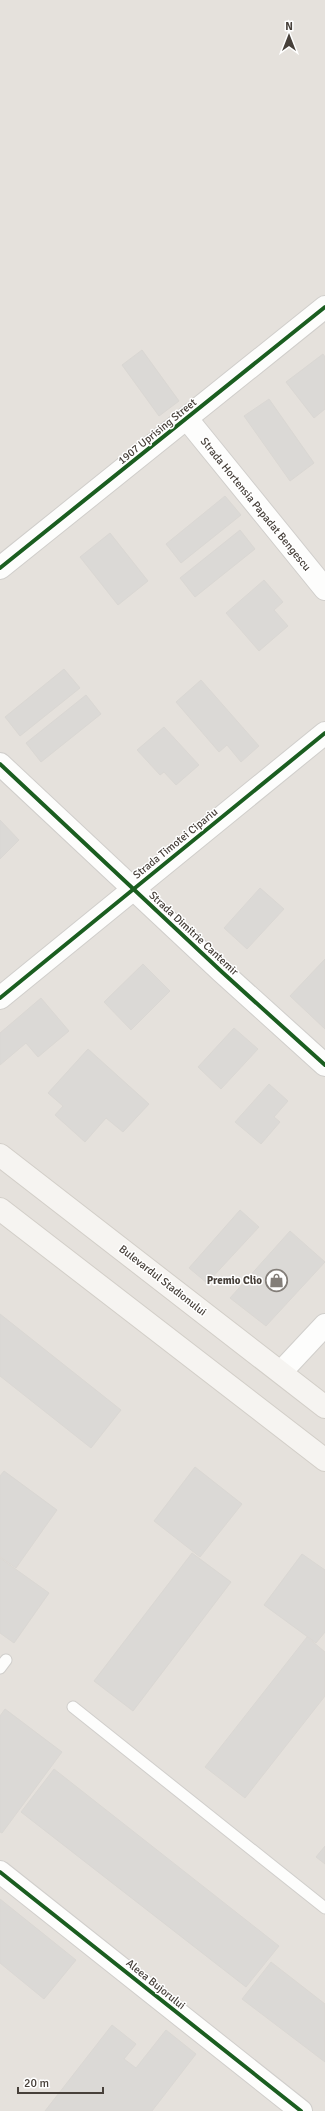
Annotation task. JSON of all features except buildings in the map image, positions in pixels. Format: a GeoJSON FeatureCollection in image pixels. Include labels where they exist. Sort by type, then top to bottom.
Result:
{"type":"FeatureCollection","features":[{"type":"Feature","properties":{"kind":"main road","name":"Bulevardul Stadionului"},"geometry":{"type":"LineString","coordinates":[[0,1154],[325,1407]]}},
{"type":"Feature","properties":{"kind":"main road"},"geometry":{"type":"LineString","coordinates":[[0,1209],[325,1460]]}},
{"type":"Feature","properties":{"kind":"street","name":"1907 Uprising Street"},"geometry":{"type":"LineString","coordinates":[[0,568],[325,307]]}},
{"type":"Feature","properties":{"kind":"street","name":"Strada Hortensia Papadat Bengescu"},"geometry":{"type":"LineString","coordinates":[[187,419],[325,589]]}},
{"type":"Feature","properties":{"kind":"street","name":"Strada Timotei Cipariu"},"geometry":{"type":"LineString","coordinates":[[0,998],[325,732]]}},
{"type":"Feature","properties":{"kind":"street","name":"Strada Dimitrie Cantemir"},"geometry":{"type":"LineString","coordinates":[[0,764],[325,1065]]}},
{"type":"Feature","properties":{"kind":"street"},"geometry":{"type":"LineString","coordinates":[[281,1372],[325,1325]]}},
{"type":"Feature","properties":{"kind":"street","name":"Aleea Bujorului"},"geometry":{"type":"LineString","coordinates":[[0,1872],[301,2111]]}},
{"type":"Feature","properties":{"kind":"lane"},"geometry":{"type":"LineString","coordinates":[[73,1707],[325,1908]]}},
{"type":"Feature","properties":{"kind":"shaded area"},"geometry":{"type":"Polygon","coordinates":[[[0,0],[325,0],[325,2111],[0,2111],[0,0]]]}},
{"type":"Feature","properties":{"kind":"cycle path"},"geometry":{"type":"LineString","coordinates":[[0,568],[325,307]]}},
{"type":"Feature","properties":{"kind":"cycle path"},"geometry":{"type":"LineString","coordinates":[[0,998],[325,733]]}},
{"type":"Feature","properties":{"kind":"cycle path"},"geometry":{"type":"LineString","coordinates":[[0,764],[222,972],[325,1065]]}},
{"type":"Feature","properties":{"kind":"cycle path"},"geometry":{"type":"LineString","coordinates":[[0,1872],[301,2111]]}},
{"type":"Feature","properties":{"kind":"place","name":"Premio Clio"},"geometry":{"type":"Point","coordinates":[277,1280]}}]}
